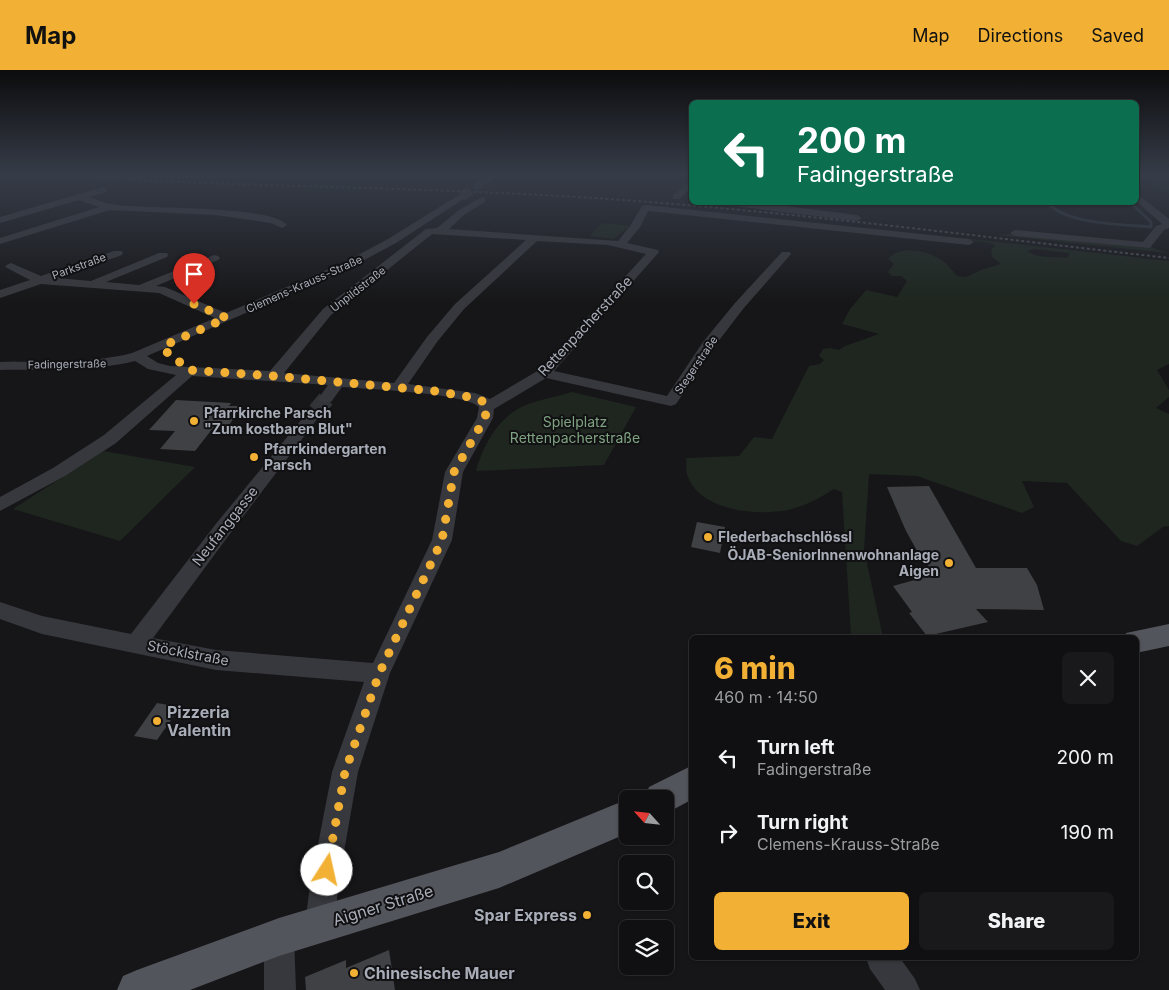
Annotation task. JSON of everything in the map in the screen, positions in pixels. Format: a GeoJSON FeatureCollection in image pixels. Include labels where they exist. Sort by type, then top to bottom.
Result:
{"type":"FeatureCollection","features":[{"type":"Feature","properties":{"kind":"main road"},"geometry":{"type":"LineString","coordinates":[[1139,640],[1169,634]]}},
{"type":"Feature","properties":{"kind":"main road"},"geometry":{"type":"LineString","coordinates":[[674,792],[689,783]]}},
{"type":"Feature","properties":{"kind":"main road","name":"Aigner Straße"},"geometry":{"type":"LineString","coordinates":[[137,990],[279,937],[499,870],[619,820]]}},
{"type":"Feature","properties":{"kind":"street"},"geometry":{"type":"LineString","coordinates":[[0,241],[77,217]]}},
{"type":"Feature","properties":{"kind":"street"},"geometry":{"type":"LineString","coordinates":[[251,217],[274,220],[282,225]]}},
{"type":"Feature","properties":{"kind":"street","name":"Clemens-Krauss-Straße"},"geometry":{"type":"LineString","coordinates":[[137,356],[227,318],[366,255],[430,217]]}},
{"type":"Feature","properties":{"kind":"street"},"geometry":{"type":"LineString","coordinates":[[434,232],[455,217]]}},
{"type":"Feature","properties":{"kind":"street"},"geometry":{"type":"LineString","coordinates":[[620,244],[635,227],[640,217]]}},
{"type":"Feature","properties":{"kind":"street"},"geometry":{"type":"LineString","coordinates":[[730,217],[969,242]]}},
{"type":"Feature","properties":{"kind":"street"},"geometry":{"type":"LineString","coordinates":[[847,217],[864,219]]}},
{"type":"Feature","properties":{"kind":"street"},"geometry":{"type":"LineString","coordinates":[[1159,217],[1169,225]]}},
{"type":"Feature","properties":{"kind":"street"},"geometry":{"type":"LineString","coordinates":[[1015,233],[1146,246],[1160,228],[1169,225]]}},
{"type":"Feature","properties":{"kind":"street","name":"Rettenpacherstraße"},"geometry":{"type":"LineString","coordinates":[[434,232],[535,237],[620,244],[654,252],[544,373],[487,407]]}},
{"type":"Feature","properties":{"kind":"street","name":"Unpildstraße"},"geometry":{"type":"LineString","coordinates":[[274,376],[327,312],[434,232]]}},
{"type":"Feature","properties":{"kind":"street"},"geometry":{"type":"LineString","coordinates":[[399,387],[425,346],[470,296],[522,252],[535,237]]}},
{"type":"Feature","properties":{"kind":"street","name":"Parkstraße"},"geometry":{"type":"LineString","coordinates":[[0,294],[118,253]]}},
{"type":"Feature","properties":{"kind":"street","name":"Stegerstraße"},"geometry":{"type":"LineString","coordinates":[[544,373],[671,402],[714,337],[786,254]]}},
{"type":"Feature","properties":{"kind":"street","name":"Parkstraße"},"geometry":{"type":"LineString","coordinates":[[90,284],[163,256]]}},
{"type":"Feature","properties":{"kind":"street","name":"Parkstraße"},"geometry":{"type":"LineString","coordinates":[[140,288],[214,258]]}},
{"type":"Feature","properties":{"kind":"street","name":"Parkstraße"},"geometry":{"type":"LineString","coordinates":[[11,266],[40,280],[161,290],[227,318]]}},
{"type":"Feature","properties":{"kind":"street"},"geometry":{"type":"LineString","coordinates":[[163,346],[171,358],[184,364],[189,370]]}},
{"type":"Feature","properties":{"kind":"street"},"geometry":{"type":"LineString","coordinates":[[137,356],[160,368],[399,387],[475,398],[484,402],[487,407],[485,418],[454,472],[442,540],[379,674],[345,772],[324,886],[320,924]]}},
{"type":"Feature","properties":{"kind":"street","name":"Fadingerstraße"},"geometry":{"type":"LineString","coordinates":[[0,366],[92,366],[114,363],[137,356]]}},
{"type":"Feature","properties":{"kind":"street"},"geometry":{"type":"LineString","coordinates":[[0,505],[59,472],[110,439],[189,370]]}},
{"type":"Feature","properties":{"kind":"street","name":"Neufanggasse"},"geometry":{"type":"LineString","coordinates":[[137,643],[338,381]]}},
{"type":"Feature","properties":{"kind":"street","name":"Stöcklstraße"},"geometry":{"type":"LineString","coordinates":[[0,610],[42,625],[216,660],[379,674]]}},
{"type":"Feature","properties":{"kind":"street"},"geometry":{"type":"LineString","coordinates":[[279,937],[280,990]]}},
{"type":"Feature","properties":{"kind":"street"},"geometry":{"type":"LineString","coordinates":[[882,960],[904,990]]}},
{"type":"Feature","properties":{"kind":"green space"},"geometry":{"type":"Polygon","coordinates":[[[603,223],[629,226],[614,239],[589,236],[603,223]]]}},
{"type":"Feature","properties":{"kind":"green space"},"geometry":{"type":"Polygon","coordinates":[[[1009,234],[1151,247],[1167,253],[996,235],[1009,234]]]}},
{"type":"Feature","properties":{"kind":"green space"},"geometry":{"type":"Polygon","coordinates":[[[960,239],[1169,261],[1169,364],[1157,370],[1169,390],[1169,397],[1156,408],[1169,414],[1169,526],[1163,527],[1137,546],[1121,541],[1067,483],[1022,481],[1034,507],[1022,513],[917,476],[869,474],[864,550],[883,635],[851,635],[842,492],[834,489],[800,506],[775,512],[746,511],[731,508],[717,504],[695,488],[687,475],[686,458],[739,456],[754,437],[772,439],[809,366],[820,364],[824,360],[819,356],[823,349],[839,350],[879,334],[842,324],[850,309],[866,290],[897,297],[907,281],[901,276],[892,276],[888,272],[894,264],[888,259],[893,254],[907,250],[930,254],[943,261],[957,276],[966,277],[1001,264],[992,257],[991,250],[995,246],[991,243],[960,239]],[[1035,249],[1027,251],[1041,256],[1067,258],[1069,253],[1035,249]]]}},
{"type":"Feature","properties":{"kind":"green space","name":"Spielplatz Rettenpacherstraße"},"geometry":{"type":"Polygon","coordinates":[[[572,392],[636,407],[604,465],[476,471],[482,453],[491,436],[509,415],[528,404],[572,392]]]}},
{"type":"Feature","properties":{"kind":"green space"},"geometry":{"type":"Polygon","coordinates":[[[103,451],[195,467],[120,541],[13,509],[103,451]]]}},
{"type":"Feature","properties":{"kind":"building","name":"Pfarrkirche Parsch \"Zum kostbaren Blut\""},"geometry":{"type":"Polygon","coordinates":[[[176,400],[231,403],[229,406],[243,406],[226,429],[213,428],[195,451],[160,449],[175,431],[149,430],[176,400]]]}},
{"type":"Feature","properties":{"kind":"building","name":"ÖJAB-SeniorInnenwohnanlage Aigen"},"geometry":{"type":"Polygon","coordinates":[[[929,486],[976,568],[1027,568],[1037,585],[1044,610],[976,609],[988,622],[926,635],[909,613],[912,612],[893,586],[936,574],[921,558],[906,531],[887,487],[929,486]]]}},
{"type":"Feature","properties":{"kind":"building","name":"Flederbachschlössl"},"geometry":{"type":"Polygon","coordinates":[[[697,522],[725,527],[720,553],[691,547],[697,522]]]}},
{"type":"Feature","properties":{"kind":"building","name":"Pizzeria Valentin"},"geometry":{"type":"Polygon","coordinates":[[[157,703],[180,707],[157,740],[134,736],[157,703]]]}},
{"type":"Feature","properties":{"kind":"building","name":"Chinesische Mauer"},"geometry":{"type":"Polygon","coordinates":[[[389,950],[395,990],[306,990],[305,977],[346,960],[346,968],[389,950]]]}},
{"type":"Feature","properties":{"kind":"waterway"},"geometry":{"type":"LineString","coordinates":[[1074,217],[1110,224],[1151,227],[1151,222],[1146,217]]}},
{"type":"Feature","properties":{"kind":"tunnel"},"geometry":{"type":"LineString","coordinates":[[316,411],[326,399]]}},
{"type":"Feature","properties":{"kind":"railway"},"geometry":{"type":"LineString","coordinates":[[808,217],[1169,258]]}},
{"type":"Feature","properties":{"kind":"place","name":"Pfarrkirche Parsch \"Zum kostbaren Blut\""},"geometry":{"type":"Point","coordinates":[194,421]}},
{"type":"Feature","properties":{"kind":"place","name":"Pfarrkindergarten Parsch"},"geometry":{"type":"Point","coordinates":[254,457]}},
{"type":"Feature","properties":{"kind":"place","name":"Flederbachschlössl"},"geometry":{"type":"Point","coordinates":[708,537]}},
{"type":"Feature","properties":{"kind":"place","name":"ÖJAB-SeniorInnenwohnanlage Aigen"},"geometry":{"type":"Point","coordinates":[949,563]}},
{"type":"Feature","properties":{"kind":"place","name":"Pizzeria Valentin"},"geometry":{"type":"Point","coordinates":[157,721]}},
{"type":"Feature","properties":{"kind":"place","name":"Spar Express"},"geometry":{"type":"Point","coordinates":[587,915]}},
{"type":"Feature","properties":{"kind":"place","name":"Chinesische Mauer"},"geometry":{"type":"Point","coordinates":[354,973]}},
{"type":"Feature","properties":{"kind":"route"},"geometry":{"type":"LineString","coordinates":[[194,304],[227,318],[163,346],[171,358],[184,364],[189,370],[435,391],[475,398],[484,402],[487,407],[485,418],[454,472],[442,540],[379,674],[345,772],[327,870]]}}]}
